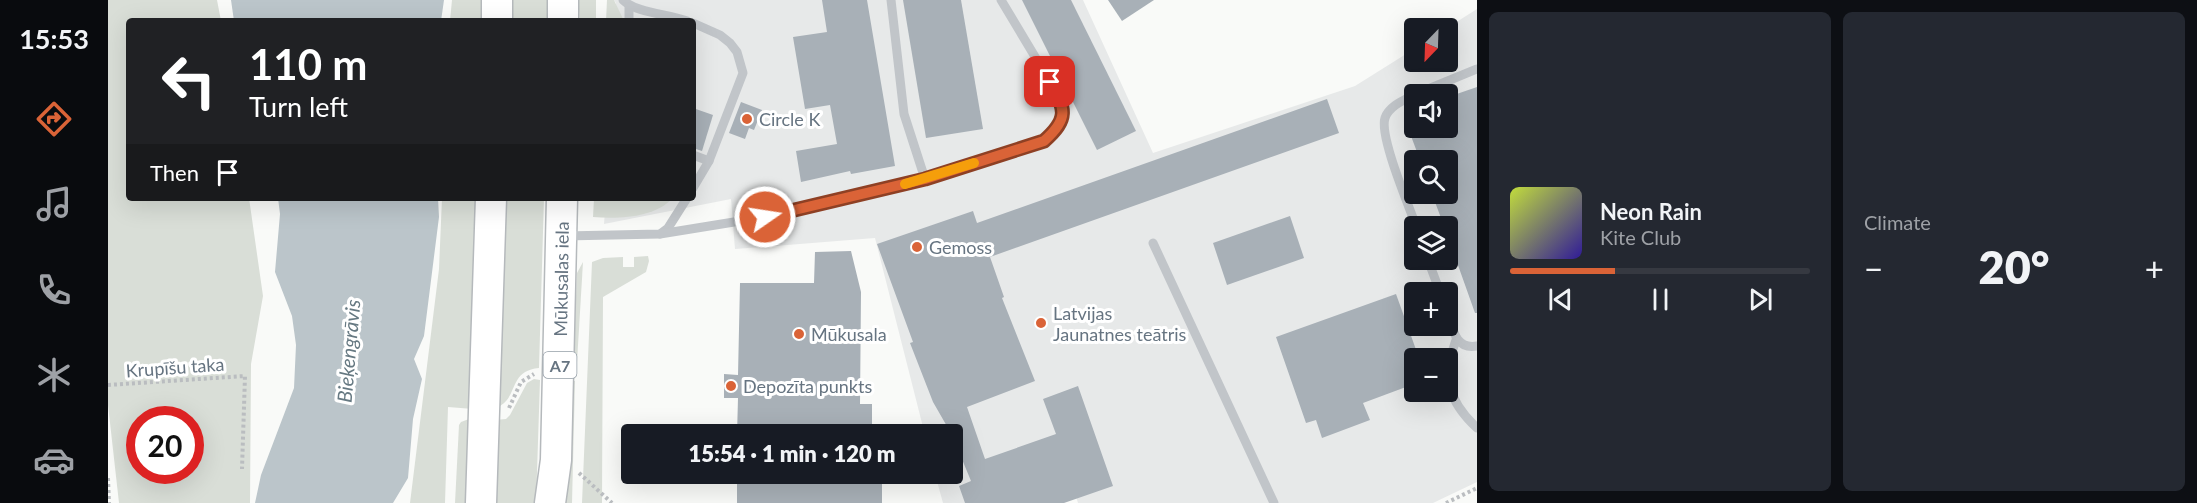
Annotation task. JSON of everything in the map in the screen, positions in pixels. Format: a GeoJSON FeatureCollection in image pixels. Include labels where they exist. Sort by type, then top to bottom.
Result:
{"type":"FeatureCollection","features":[{"type":"Feature","properties":{"kind":"highway"},"geometry":{"type":"LineString","coordinates":[[497,0],[497,18]]}},
{"type":"Feature","properties":{"kind":"highway"},"geometry":{"type":"LineString","coordinates":[[563,0],[563,18]]}},
{"type":"Feature","properties":{"kind":"highway"},"geometry":{"type":"LineString","coordinates":[[481,503],[491,201]]}},
{"type":"Feature","properties":{"kind":"highway","name":"Mūkusalas iela"},"geometry":{"type":"LineString","coordinates":[[550,503],[556,460],[560,373],[562,201]]}},
{"type":"Feature","properties":{"kind":"lane"},"geometry":{"type":"LineString","coordinates":[[891,0],[903,114],[925,179]]}},
{"type":"Feature","properties":{"kind":"lane"},"geometry":{"type":"LineString","coordinates":[[562,236],[660,234],[765,217],[925,179],[1044,141],[1057,130],[1064,114],[1061,100],[1001,0]]}},
{"type":"Feature","properties":{"kind":"lane"},"geometry":{"type":"LineString","coordinates":[[628,18],[626,3],[679,18]]}},
{"type":"Feature","properties":{"kind":"lane"},"geometry":{"type":"LineString","coordinates":[[696,24],[720,35],[730,43],[738,52],[743,73],[710,161],[696,183]]}},
{"type":"Feature","properties":{"kind":"lane"},"geometry":{"type":"LineString","coordinates":[[1441,84],[1477,69]]}},
{"type":"Feature","properties":{"kind":"lane"},"geometry":{"type":"LineString","coordinates":[[1404,100],[1398,102],[1385,117],[1384,135],[1412,216]]}},
{"type":"Feature","properties":{"kind":"lane"},"geometry":{"type":"LineString","coordinates":[[696,156],[710,161]]}},
{"type":"Feature","properties":{"kind":"lane"},"geometry":{"type":"LineString","coordinates":[[660,234],[668,228],[685,201]]}},
{"type":"Feature","properties":{"kind":"lane"},"geometry":{"type":"LineString","coordinates":[[1153,243],[1274,503]]}},
{"type":"Feature","properties":{"kind":"lane"},"geometry":{"type":"LineString","coordinates":[[1455,336],[1456,340],[1448,360],[1450,393],[1461,413],[1477,428]]}},
{"type":"Feature","properties":{"kind":"lane"},"geometry":{"type":"LineString","coordinates":[[1456,340],[1464,345],[1477,346]]}},
{"type":"Feature","properties":{"kind":"path"},"geometry":{"type":"LineString","coordinates":[[485,414],[506,411],[511,406],[521,382],[527,376],[560,373]]}},
{"type":"Feature","properties":{"kind":"path","name":"Krupīšu taka"},"geometry":{"type":"LineString","coordinates":[[108,385],[245,376],[242,469]]}},
{"type":"Feature","properties":{"kind":"path"},"geometry":{"type":"LineString","coordinates":[[578,472],[612,503]]}},
{"type":"Feature","properties":{"kind":"path"},"geometry":{"type":"LineString","coordinates":[[108,478],[110,500]]}},
{"type":"Feature","properties":{"kind":"path"},"geometry":{"type":"LineString","coordinates":[[1446,503],[1477,488]]}},
{"type":"Feature","properties":{"kind":"shaded area"},"geometry":{"type":"Polygon","coordinates":[[[108,0],[217,0],[220,18],[126,18],[126,201],[249,201],[263,296],[251,364],[250,503],[119,503],[108,405],[108,0]]]}},
{"type":"Feature","properties":{"kind":"shaded area"},"geometry":{"type":"Polygon","coordinates":[[[452,0],[488,0],[487,18],[450,18],[452,0]]]}},
{"type":"Feature","properties":{"kind":"shaded area"},"geometry":{"type":"Polygon","coordinates":[[[511,0],[549,0],[548,18],[511,18],[511,0]]]}},
{"type":"Feature","properties":{"kind":"shaded area"},"geometry":{"type":"Polygon","coordinates":[[[578,0],[596,0],[596,18],[580,18],[578,0]]]}},
{"type":"Feature","properties":{"kind":"shaded area"},"geometry":{"type":"Polygon","coordinates":[[[607,0],[614,0],[623,18],[606,18],[607,0]]]}},
{"type":"Feature","properties":{"kind":"shaded area"},"geometry":{"type":"Polygon","coordinates":[[[614,0],[1083,0],[1153,153],[1355,86],[1404,55],[1404,72],[1458,72],[1458,21],[1477,9],[1477,482],[1433,503],[1078,503],[1061,448],[1051,503],[943,503],[938,484],[963,484],[963,424],[922,424],[875,238],[735,249],[731,199],[604,224],[606,201],[696,201],[696,18],[615,18],[616,3],[614,0]]]}},
{"type":"Feature","properties":{"kind":"shaded area"},"geometry":{"type":"Polygon","coordinates":[[[442,201],[481,201],[473,409],[448,407],[445,503],[410,503],[439,269],[442,201]]]}},
{"type":"Feature","properties":{"kind":"shaded area"},"geometry":{"type":"Polygon","coordinates":[[[506,201],[544,201],[539,368],[522,374],[505,403],[498,407],[506,201]]]}},
{"type":"Feature","properties":{"kind":"shaded area"},"geometry":{"type":"Polygon","coordinates":[[[594,201],[670,201],[656,210],[636,216],[593,217],[594,201]]]}},
{"type":"Feature","properties":{"kind":"shaded area"},"geometry":{"type":"Polygon","coordinates":[[[648,256],[646,272],[603,297],[602,503],[582,503],[592,262],[603,258],[623,257],[623,267],[634,267],[634,257],[648,256]]]}},
{"type":"Feature","properties":{"kind":"shaded area"},"geometry":{"type":"Polygon","coordinates":[[[583,262],[577,362],[573,369],[577,273],[583,262]]]}},
{"type":"Feature","properties":{"kind":"shaded area"},"geometry":{"type":"Polygon","coordinates":[[[534,379],[540,380],[536,503],[492,503],[495,420],[506,419],[510,415],[527,383],[534,379]]]}},
{"type":"Feature","properties":{"kind":"shaded area"},"geometry":{"type":"Polygon","coordinates":[[[571,381],[575,381],[572,503],[559,503],[571,381]]]}},
{"type":"Feature","properties":{"kind":"shaded area"},"geometry":{"type":"Polygon","coordinates":[[[469,419],[466,503],[455,503],[459,425],[469,419]]]}},
{"type":"Feature","properties":{"kind":"water"},"geometry":{"type":"Polygon","coordinates":[[[231,0],[444,0],[441,18],[234,18],[231,0]]]}},
{"type":"Feature","properties":{"kind":"water","name":"Bieķengrāvis"},"geometry":{"type":"Polygon","coordinates":[[[278,201],[438,201],[439,217],[424,336],[414,359],[422,379],[413,419],[408,478],[393,503],[255,503],[261,475],[294,388],[296,345],[292,316],[275,272],[280,214],[278,201]]]}},
{"type":"Feature","properties":{"kind":"building"},"geometry":{"type":"Polygon","coordinates":[[[822,0],[867,0],[895,166],[851,174],[850,171],[801,182],[796,151],[837,144],[830,105],[805,109],[793,37],[827,32],[822,0]]]}},
{"type":"Feature","properties":{"kind":"building"},"geometry":{"type":"Polygon","coordinates":[[[903,0],[961,0],[983,129],[926,138],[903,0]]]}},
{"type":"Feature","properties":{"kind":"building"},"geometry":{"type":"Polygon","coordinates":[[[1022,0],[1071,0],[1136,131],[1097,150],[1022,0]]]}},
{"type":"Feature","properties":{"kind":"building"},"geometry":{"type":"Polygon","coordinates":[[[1108,0],[1154,0],[1122,21],[1108,0]]]}},
{"type":"Feature","properties":{"kind":"building"},"geometry":{"type":"Polygon","coordinates":[[[1477,87],[1477,313],[1475,313],[1458,265],[1458,216],[1440,216],[1436,204],[1458,204],[1458,150],[1416,150],[1412,138],[1458,138],[1458,94],[1477,87]]]}},
{"type":"Feature","properties":{"kind":"building"},"geometry":{"type":"Polygon","coordinates":[[[1327,99],[1339,133],[990,257],[1004,297],[1002,298],[1035,381],[967,407],[985,459],[1056,434],[1043,399],[1078,386],[1113,486],[1064,503],[965,503],[959,486],[971,481],[963,462],[963,424],[946,424],[933,402],[910,343],[913,342],[877,244],[973,211],[977,223],[1327,99]]]}},
{"type":"Feature","properties":{"kind":"building","name":"Circle K"},"geometry":{"type":"Polygon","coordinates":[[[741,102],[762,110],[754,130],[749,128],[745,139],[729,133],[741,102]]]}},
{"type":"Feature","properties":{"kind":"building"},"geometry":{"type":"Polygon","coordinates":[[[696,109],[713,115],[702,151],[696,149],[696,109]]]}},
{"type":"Feature","properties":{"kind":"building"},"geometry":{"type":"Polygon","coordinates":[[[1290,216],[1304,258],[1227,285],[1213,243],[1290,216]]]}},
{"type":"Feature","properties":{"kind":"building","name":"Mūkusala"},"geometry":{"type":"Polygon","coordinates":[[[851,251],[861,292],[860,404],[872,404],[872,424],[737,424],[738,398],[724,398],[724,374],[738,375],[740,283],[814,283],[815,252],[851,251]]]}},
{"type":"Feature","properties":{"kind":"building"},"geometry":{"type":"Polygon","coordinates":[[[1396,294],[1404,316],[1404,336],[1411,336],[1415,348],[1404,348],[1404,388],[1363,403],[1370,420],[1322,438],[1316,420],[1306,423],[1276,337],[1396,294]]]}},
{"type":"Feature","properties":{"kind":"building"},"geometry":{"type":"Polygon","coordinates":[[[737,484],[882,484],[882,503],[737,503],[737,484]]]}},
{"type":"Feature","properties":{"kind":"slow traffic"},"geometry":{"type":"LineString","coordinates":[[905,184],[974,163]]}},
{"type":"Feature","properties":{"kind":"place","name":"Circle K"},"geometry":{"type":"Point","coordinates":[747,119]}},
{"type":"Feature","properties":{"kind":"place","name":"Gemoss"},"geometry":{"type":"Point","coordinates":[917,247]}},
{"type":"Feature","properties":{"kind":"place","name":"Latvijas Jaunatnes teātris"},"geometry":{"type":"Point","coordinates":[1041,323]}},
{"type":"Feature","properties":{"kind":"place","name":"Mūkusala"},"geometry":{"type":"Point","coordinates":[799,334]}},
{"type":"Feature","properties":{"kind":"place","name":"Depozīta punkts"},"geometry":{"type":"Point","coordinates":[731,386]}},
{"type":"Feature","properties":{"kind":"route"},"geometry":{"type":"LineString","coordinates":[[765,217],[925,179],[1044,141],[1057,130],[1064,114],[1061,100],[1050,82]]}}]}
